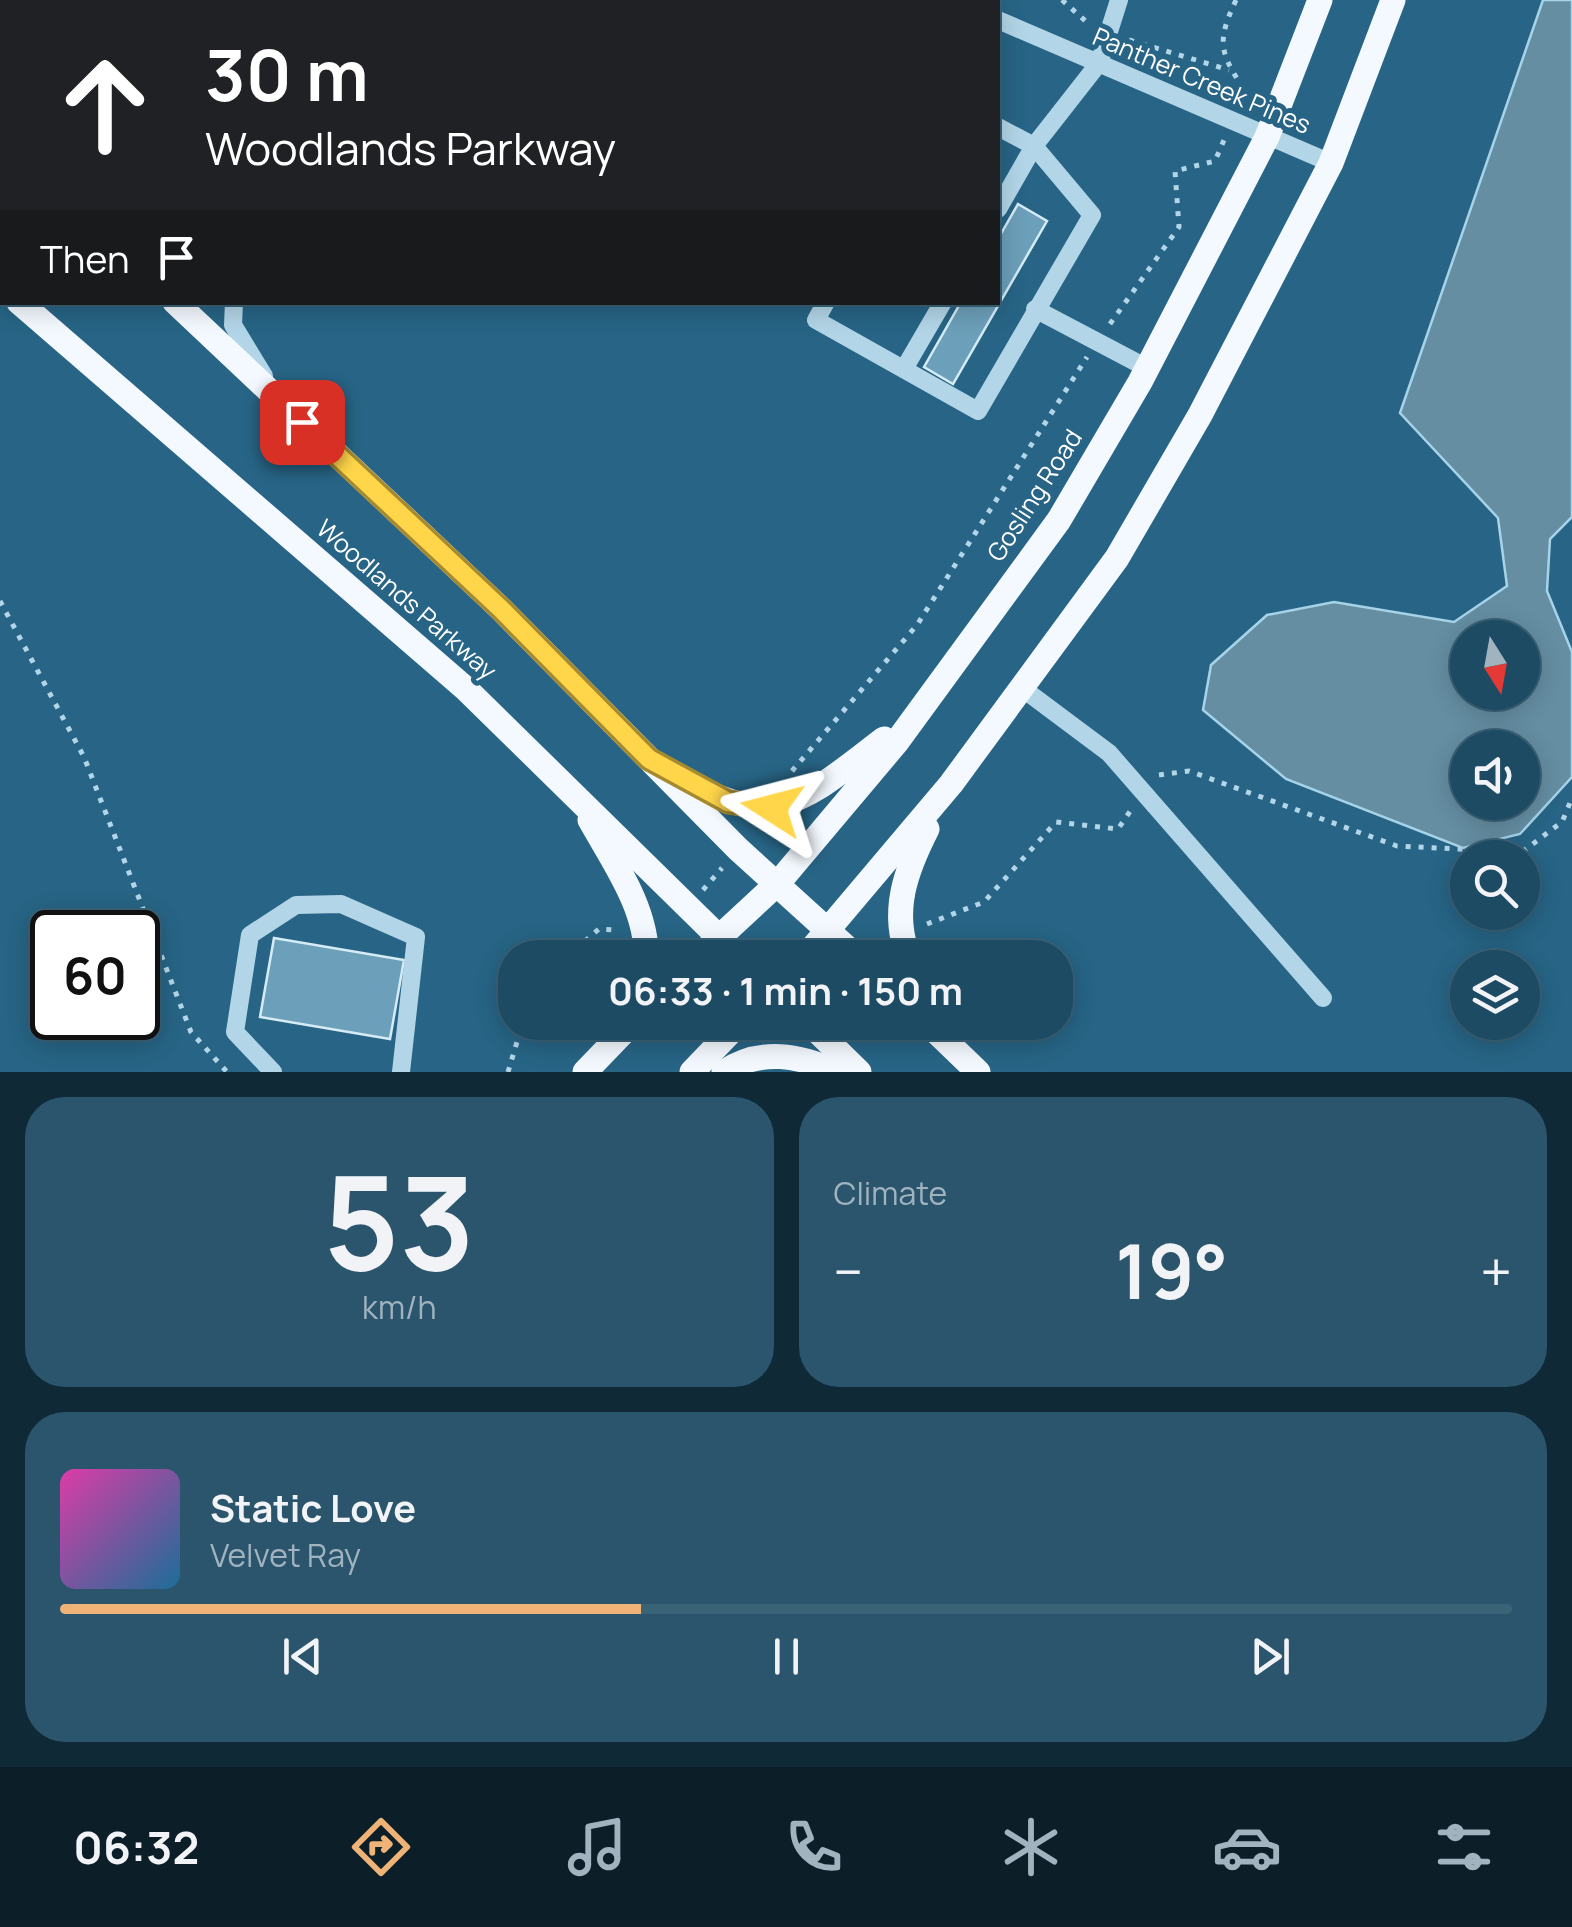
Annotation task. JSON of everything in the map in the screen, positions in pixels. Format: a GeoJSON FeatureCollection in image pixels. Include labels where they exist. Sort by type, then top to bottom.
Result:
{"type":"FeatureCollection","features":[{"type":"Feature","properties":{"kind":"main road","name":"Gosling Road"},"geometry":{"type":"LineString","coordinates":[[714,940],[779,882],[916,715],[1059,520],[1147,368],[1267,137],[1320,0]]}},
{"type":"Feature","properties":{"kind":"main road"},"geometry":{"type":"LineString","coordinates":[[823,940],[951,784],[1126,542],[1200,415],[1331,162],[1393,0]]}},
{"type":"Feature","properties":{"kind":"main road","name":"Woodlands Parkway"},"geometry":{"type":"LineString","coordinates":[[22,305],[466,689],[722,940]]}},
{"type":"Feature","properties":{"kind":"main road","name":"Woodlands Parkway"},"geometry":{"type":"LineString","coordinates":[[178,305],[501,609],[738,849],[839,940]]}},
{"type":"Feature","properties":{"kind":"main road"},"geometry":{"type":"LineString","coordinates":[[649,759],[728,802],[772,808],[804,798],[916,715]]}},
{"type":"Feature","properties":{"kind":"main road"},"geometry":{"type":"LineString","coordinates":[[904,940],[900,898],[908,869],[951,784]]}},
{"type":"Feature","properties":{"kind":"main road"},"geometry":{"type":"LineString","coordinates":[[578,798],[628,888],[643,940]]}},
{"type":"Feature","properties":{"kind":"main road"},"geometry":{"type":"LineString","coordinates":[[588,1069],[609,1040]]}},
{"type":"Feature","properties":{"kind":"main road"},"geometry":{"type":"LineString","coordinates":[[588,1069],[616,1040]]}},
{"type":"Feature","properties":{"kind":"main road"},"geometry":{"type":"LineString","coordinates":[[692,1072],[723,1040]]}},
{"type":"Feature","properties":{"kind":"main road"},"geometry":{"type":"LineString","coordinates":[[826,1040],[859,1072]]}},
{"type":"Feature","properties":{"kind":"main road"},"geometry":{"type":"LineString","coordinates":[[945,1040],[973,1067]]}},
{"type":"Feature","properties":{"kind":"main road"},"geometry":{"type":"LineString","coordinates":[[953,1040],[973,1067]]}},
{"type":"Feature","properties":{"kind":"main road"},"geometry":{"type":"LineString","coordinates":[[724,1072],[740,1061],[772,1056],[802,1057],[838,1072]]}},
{"type":"Feature","properties":{"kind":"street"},"geometry":{"type":"LineString","coordinates":[[1000,206],[1034,146],[1099,64],[1118,0]]}},
{"type":"Feature","properties":{"kind":"street","name":"Panther Creek Pines"},"geometry":{"type":"LineString","coordinates":[[1000,21],[1331,162]]}},
{"type":"Feature","properties":{"kind":"street"},"geometry":{"type":"LineString","coordinates":[[824,305],[816,320],[978,411],[1092,215],[1034,146],[1000,128]]}},
{"type":"Feature","properties":{"kind":"street"},"geometry":{"type":"LineString","coordinates":[[234,305],[232,325],[280,402]]}},
{"type":"Feature","properties":{"kind":"street"},"geometry":{"type":"LineString","coordinates":[[904,369],[940,305]]}},
{"type":"Feature","properties":{"kind":"street"},"geometry":{"type":"LineString","coordinates":[[1035,309],[1147,368]]}},
{"type":"Feature","properties":{"kind":"street"},"geometry":{"type":"LineString","coordinates":[[1022,688],[1110,753],[1323,998]]}},
{"type":"Feature","properties":{"kind":"street"},"geometry":{"type":"LineString","coordinates":[[273,1072],[235,1032],[250,935],[296,905],[341,904],[416,938],[401,1072]]}},
{"type":"Feature","properties":{"kind":"path"},"geometry":{"type":"LineString","coordinates":[[1062,0],[1090,26],[1232,71]]}},
{"type":"Feature","properties":{"kind":"path"},"geometry":{"type":"LineString","coordinates":[[772,808],[790,772],[917,625],[1098,342],[1179,227],[1175,171],[1215,161],[1243,88],[1221,54],[1224,25],[1236,0]]}},
{"type":"Feature","properties":{"kind":"path"},"geometry":{"type":"LineString","coordinates":[[0,601],[84,757],[191,1032],[227,1072]]}},
{"type":"Feature","properties":{"kind":"path"},"geometry":{"type":"LineString","coordinates":[[690,906],[738,849]]}},
{"type":"Feature","properties":{"kind":"path"},"geometry":{"type":"LineString","coordinates":[[586,940],[599,929],[630,940]]}},
{"type":"Feature","properties":{"kind":"path"},"geometry":{"type":"LineString","coordinates":[[508,1072],[518,1040]]}},
{"type":"Feature","properties":{"kind":"water"},"geometry":{"type":"Polygon","coordinates":[[[1543,0],[1572,0],[1572,517],[1550,539],[1547,591],[1572,652],[1572,777],[1540,812],[1540,730],[1450,730],[1450,820],[1533,820],[1520,834],[1450,843],[1286,779],[1203,710],[1211,665],[1267,615],[1334,602],[1450,621],[1450,710],[1540,710],[1540,620],[1457,620],[1507,586],[1498,518],[1400,413],[1543,0]]]}},
{"type":"Feature","properties":{"kind":"building"},"geometry":{"type":"Polygon","coordinates":[[[1018,204],[1047,221],[1000,302],[1000,236],[1018,204]]]}},
{"type":"Feature","properties":{"kind":"building"},"geometry":{"type":"Polygon","coordinates":[[[959,305],[999,305],[953,384],[924,367],[959,305]]]}},
{"type":"Feature","properties":{"kind":"building"},"geometry":{"type":"Polygon","coordinates":[[[274,938],[404,960],[390,1039],[260,1017],[274,938]]]}},
{"type":"Feature","properties":{"kind":"route"},"geometry":{"type":"LineString","coordinates":[[302,422],[501,609],[649,759],[728,802],[772,808]]}}]}
